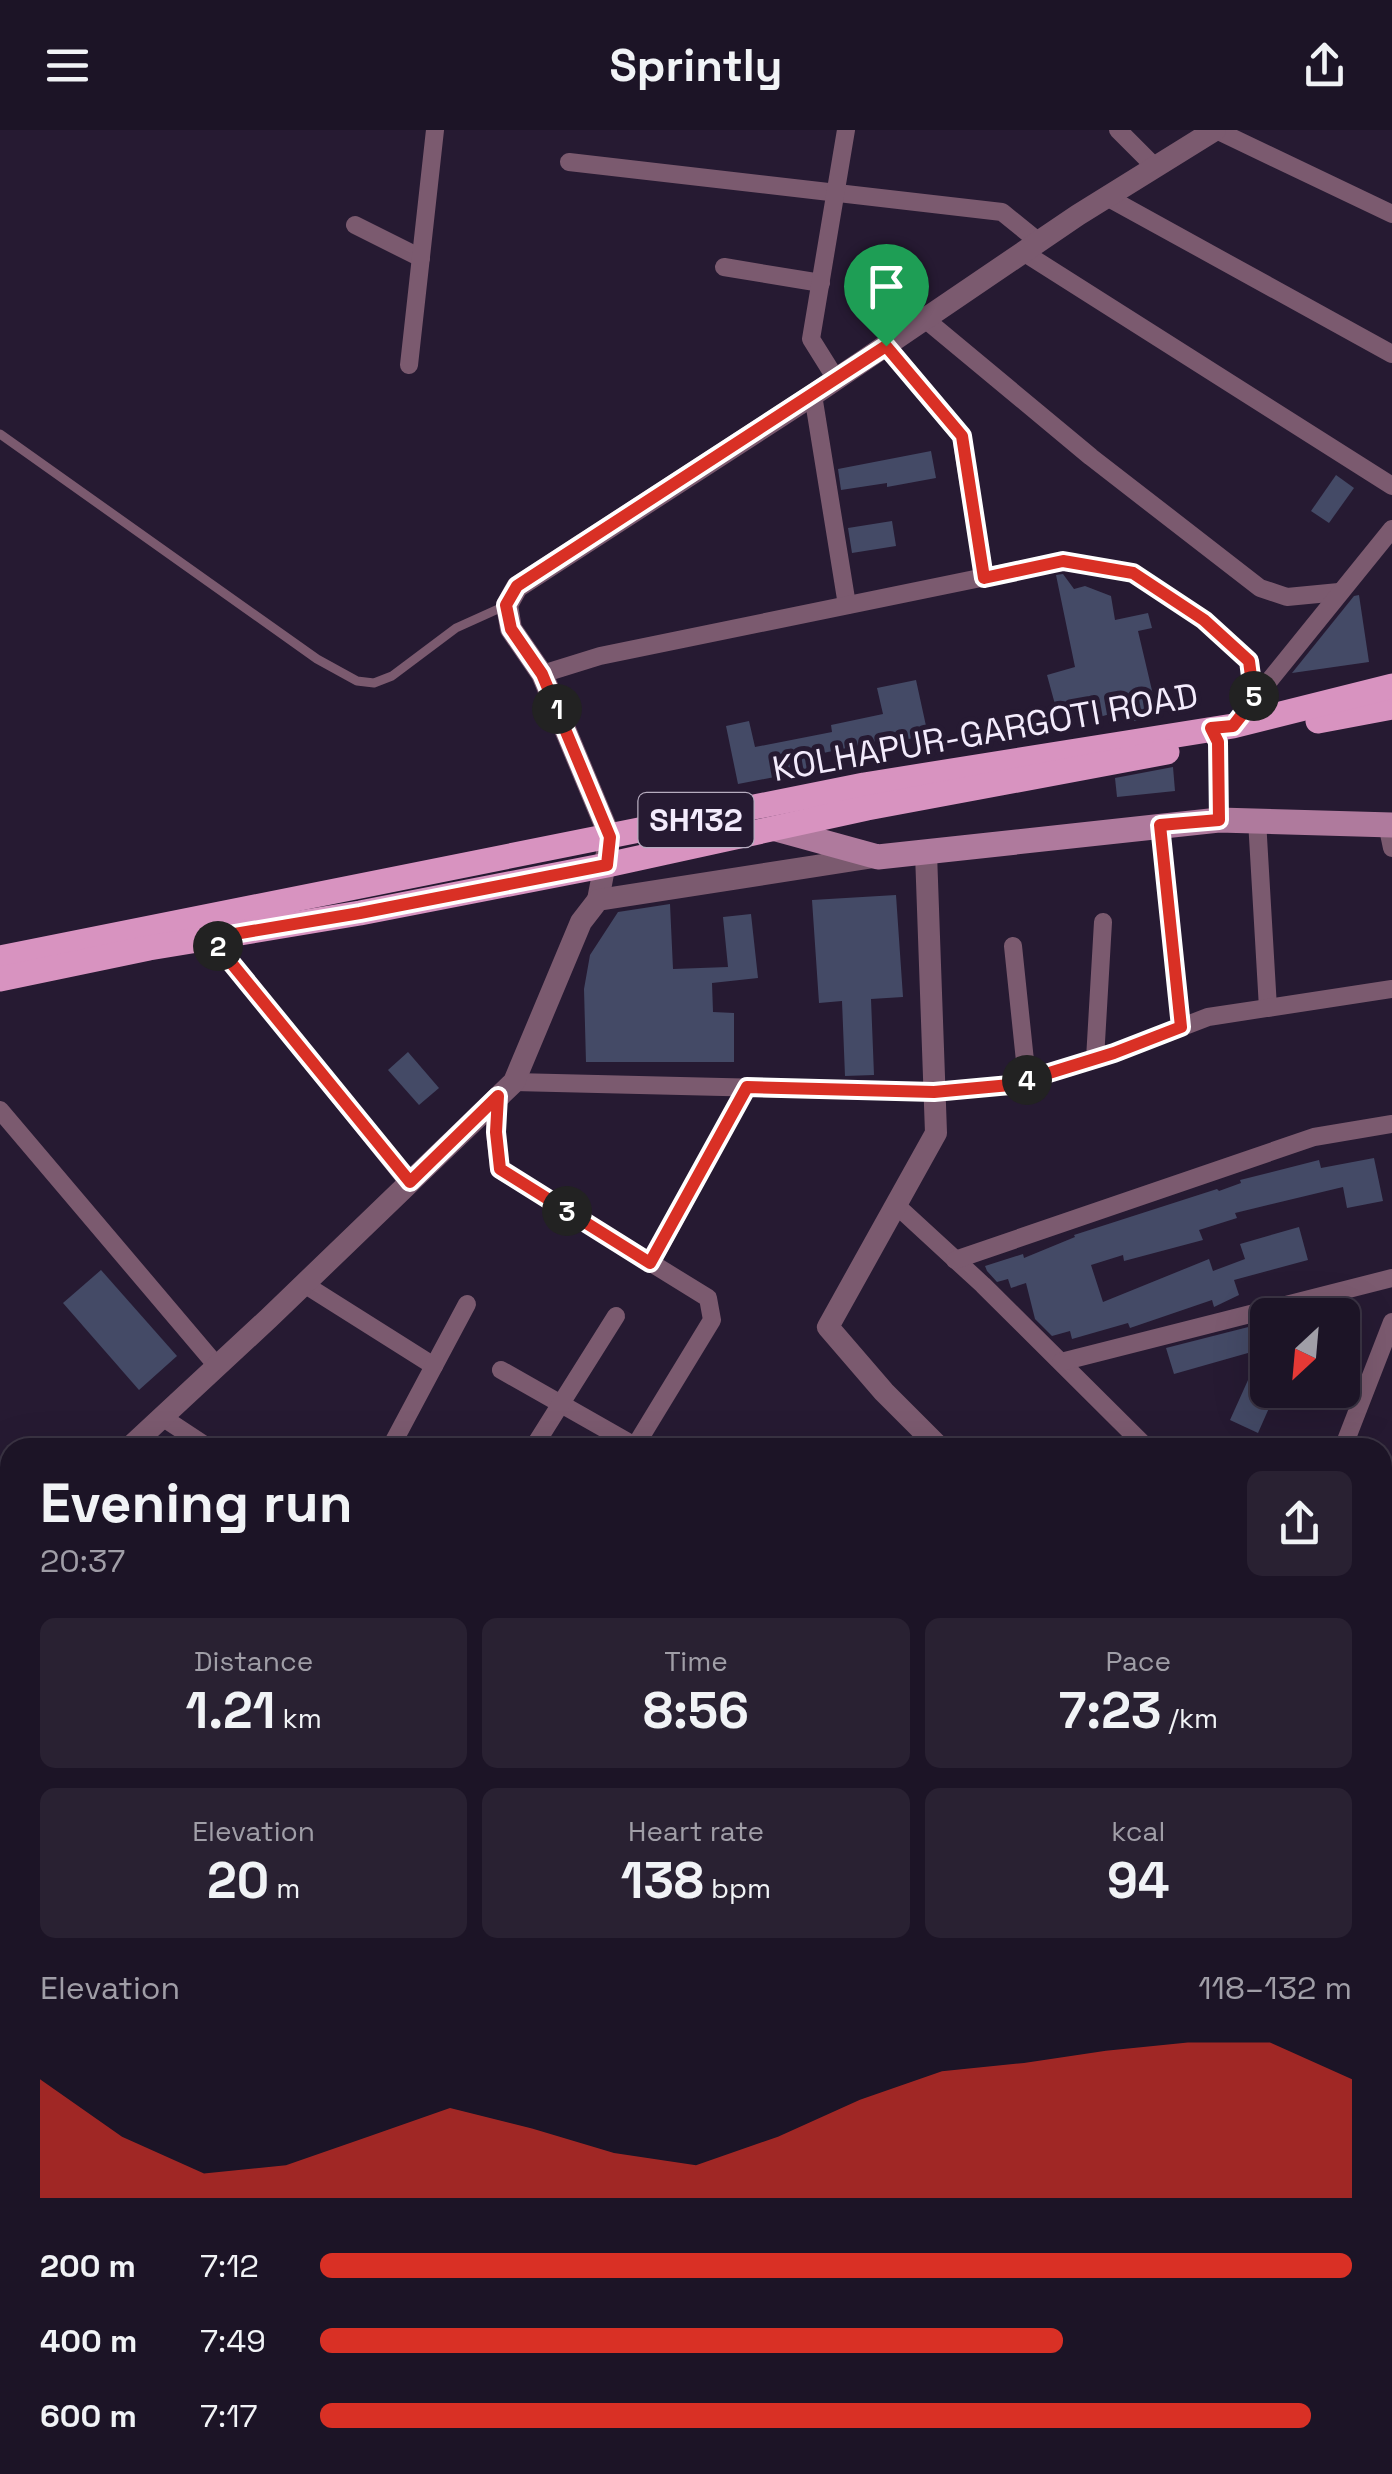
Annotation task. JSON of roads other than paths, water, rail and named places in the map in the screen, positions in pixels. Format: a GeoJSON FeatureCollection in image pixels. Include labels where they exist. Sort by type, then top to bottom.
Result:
{"type":"FeatureCollection","features":[{"type":"Feature","properties":{"kind":"main road","name":"KOLHAPUR-GARGOTI ROAD"},"geometry":{"type":"LineString","coordinates":[[0,958],[864,785],[1221,732],[1392,686]]}},
{"type":"Feature","properties":{"kind":"main road"},"geometry":{"type":"LineString","coordinates":[[0,979],[607,865],[1221,732],[1392,707]]}},
{"type":"Feature","properties":{"kind":"main road"},"geometry":{"type":"LineString","coordinates":[[776,829],[878,856],[1219,820],[1390,833]]}},
{"type":"Feature","properties":{"kind":"street"},"geometry":{"type":"LineString","coordinates":[[409,365],[435,130]]}},
{"type":"Feature","properties":{"kind":"street"},"geometry":{"type":"LineString","coordinates":[[836,379],[811,339],[846,130]]}},
{"type":"Feature","properties":{"kind":"street"},"geometry":{"type":"LineString","coordinates":[[1118,130],[1155,167]]}},
{"type":"Feature","properties":{"kind":"street"},"geometry":{"type":"LineString","coordinates":[[640,1438],[712,1320],[708,1298],[500,1169],[496,1132],[506,1089],[581,922],[598,900],[610,837],[542,674],[511,629],[506,605],[517,586],[813,395],[1107,197],[1216,130],[1392,214]]}},
{"type":"Feature","properties":{"kind":"street"},"geometry":{"type":"LineString","coordinates":[[569,162],[1002,212],[1031,247],[1392,486]]}},
{"type":"Feature","properties":{"kind":"street"},"geometry":{"type":"LineString","coordinates":[[1107,197],[1392,354]]}},
{"type":"Feature","properties":{"kind":"street"},"geometry":{"type":"LineString","coordinates":[[355,224],[421,258]]}},
{"type":"Feature","properties":{"kind":"street"},"geometry":{"type":"LineString","coordinates":[[724,268],[821,283]]}},
{"type":"Feature","properties":{"kind":"street"},"geometry":{"type":"LineString","coordinates":[[925,319],[1091,458],[1260,588],[1287,597],[1339,592]]}},
{"type":"Feature","properties":{"kind":"street"},"geometry":{"type":"LineString","coordinates":[[886,346],[962,436],[984,578]]}},
{"type":"Feature","properties":{"kind":"street"},"geometry":{"type":"LineString","coordinates":[[813,395],[847,605]]}},
{"type":"Feature","properties":{"kind":"street"},"geometry":{"type":"LineString","coordinates":[[1219,820],[1221,732],[1254,699],[1392,529]]}},
{"type":"Feature","properties":{"kind":"street"},"geometry":{"type":"LineString","coordinates":[[542,674],[600,656],[1063,561],[1133,573],[1204,620],[1249,661],[1254,699]]}},
{"type":"Feature","properties":{"kind":"street"},"geometry":{"type":"LineString","coordinates":[[1258,820],[1268,1008]]}},
{"type":"Feature","properties":{"kind":"street"},"geometry":{"type":"LineString","coordinates":[[1160,825],[1181,1027]]}},
{"type":"Feature","properties":{"kind":"street"},"geometry":{"type":"LineString","coordinates":[[926,853],[936,1133],[828,1327],[930,1438]]}},
{"type":"Feature","properties":{"kind":"street"},"geometry":{"type":"LineString","coordinates":[[598,900],[878,856]]}},
{"type":"Feature","properties":{"kind":"street"},"geometry":{"type":"LineString","coordinates":[[1095,1059],[1103,922]]}},
{"type":"Feature","properties":{"kind":"street"},"geometry":{"type":"LineString","coordinates":[[211,938],[410,1182]]}},
{"type":"Feature","properties":{"kind":"street"},"geometry":{"type":"LineString","coordinates":[[1013,946],[1027,1080]]}},
{"type":"Feature","properties":{"kind":"street"},"geometry":{"type":"LineString","coordinates":[[140,1438],[506,1089],[747,1087],[934,1092],[1010,1085],[1095,1059],[1208,1017],[1392,988]]}},
{"type":"Feature","properties":{"kind":"street"},"geometry":{"type":"LineString","coordinates":[[650,1263],[747,1087]]}},
{"type":"Feature","properties":{"kind":"street"},"geometry":{"type":"LineString","coordinates":[[0,1110],[217,1366]]}},
{"type":"Feature","properties":{"kind":"street"},"geometry":{"type":"LineString","coordinates":[[956,1260],[1314,1138],[1392,1124]]}},
{"type":"Feature","properties":{"kind":"street"},"geometry":{"type":"LineString","coordinates":[[896,1205],[1137,1438]]}},
{"type":"Feature","properties":{"kind":"street"},"geometry":{"type":"LineString","coordinates":[[1061,1362],[1392,1278]]}},
{"type":"Feature","properties":{"kind":"street"},"geometry":{"type":"LineString","coordinates":[[304,1284],[434,1366]]}},
{"type":"Feature","properties":{"kind":"street"},"geometry":{"type":"LineString","coordinates":[[395,1438],[467,1304]]}},
{"type":"Feature","properties":{"kind":"street"},"geometry":{"type":"LineString","coordinates":[[539,1438],[616,1316]]}},
{"type":"Feature","properties":{"kind":"street"},"geometry":{"type":"LineString","coordinates":[[1346,1438],[1392,1322]]}},
{"type":"Feature","properties":{"kind":"street"},"geometry":{"type":"LineString","coordinates":[[501,1370],[619,1438]]}},
{"type":"Feature","properties":{"kind":"street"},"geometry":{"type":"LineString","coordinates":[[162,1417],[194,1438]]}},
{"type":"Feature","properties":{"kind":"lane"},"geometry":{"type":"LineString","coordinates":[[0,434],[316,659],[357,682],[374,684],[392,676],[456,628],[506,605]]}}]}
